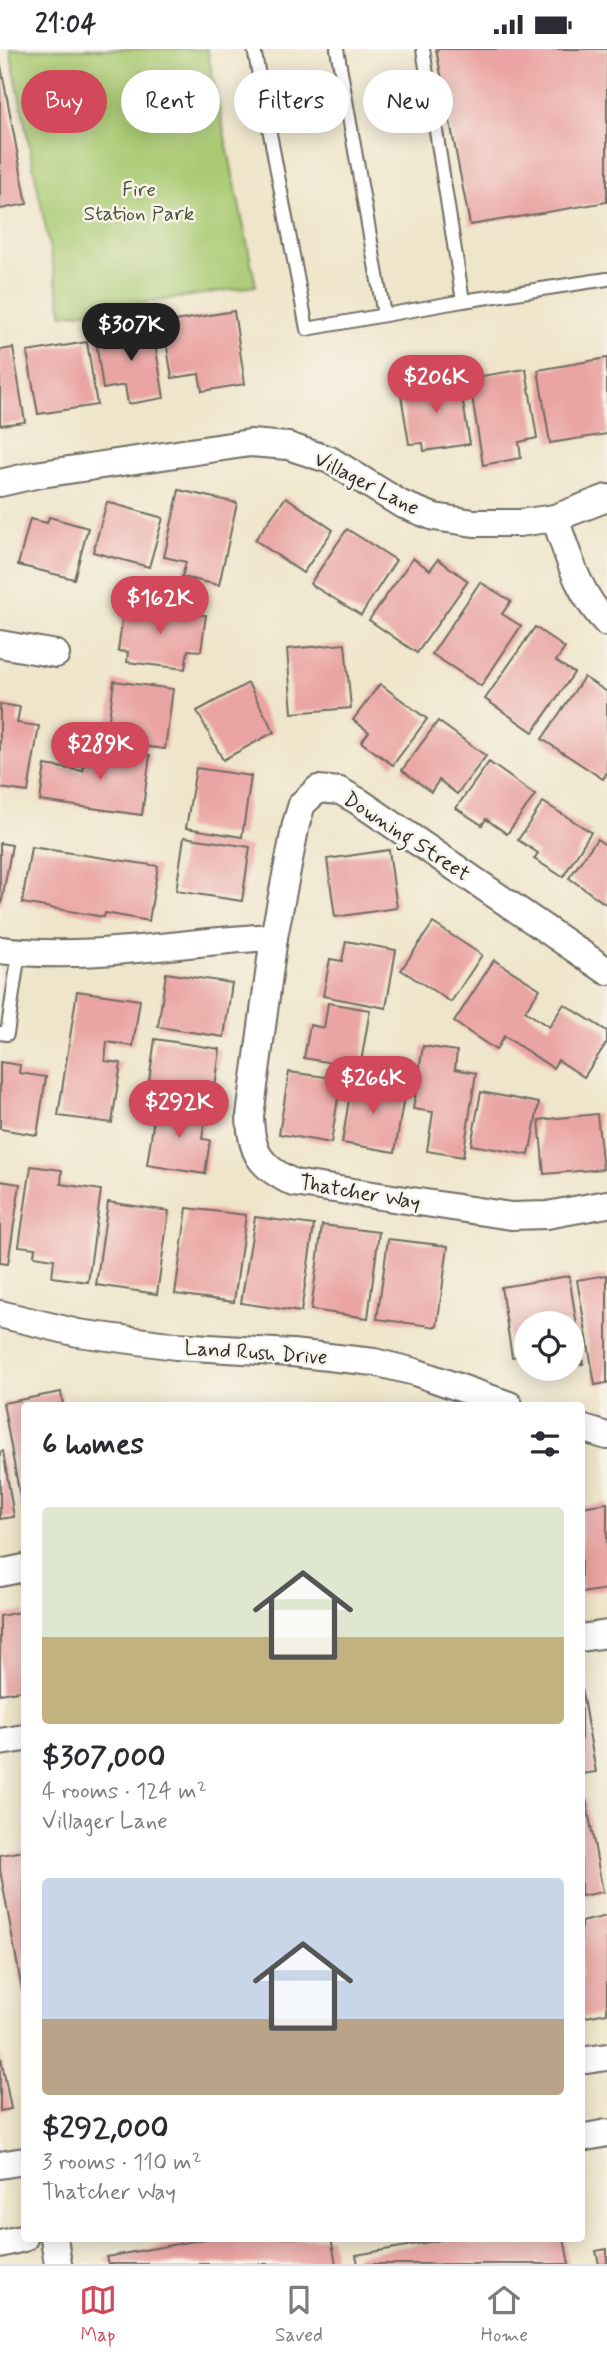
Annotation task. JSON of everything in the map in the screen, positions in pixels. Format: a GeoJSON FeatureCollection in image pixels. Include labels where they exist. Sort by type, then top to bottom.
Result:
{"type":"FeatureCollection","features":[{"type":"Feature","properties":{"kind":"street","name":"Villager Lane"},"geometry":{"type":"LineString","coordinates":[[0,483],[35,475],[250,443],[288,446],[330,460],[401,504],[434,517],[474,523],[519,523],[555,518],[607,498]]}},
{"type":"Feature","properties":{"kind":"street"},"geometry":{"type":"LineString","coordinates":[[555,518],[579,585],[596,612],[607,623]]}},
{"type":"Feature","properties":{"kind":"street"},"geometry":{"type":"LineString","coordinates":[[0,645],[56,654]]}},
{"type":"Feature","properties":{"kind":"street","name":"Downing Street"},"geometry":{"type":"LineString","coordinates":[[274,937],[302,804],[318,789],[340,791],[359,801],[607,971]]}},
{"type":"Feature","properties":{"kind":"street"},"geometry":{"type":"LineString","coordinates":[[10,951],[91,954],[157,949],[222,939],[274,937]]}},
{"type":"Feature","properties":{"kind":"street","name":"Thatcher Way"},"geometry":{"type":"LineString","coordinates":[[274,937],[250,1115],[251,1138],[258,1158],[274,1174],[294,1183],[510,1216],[547,1215],[607,1204]]}},
{"type":"Feature","properties":{"kind":"street","name":"Land Rush Drive"},"geometry":{"type":"LineString","coordinates":[[0,1314],[78,1333],[176,1346],[292,1353],[374,1362],[415,1371],[471,1399],[490,1402]]}},
{"type":"Feature","properties":{"kind":"street"},"geometry":{"type":"LineString","coordinates":[[585,1429],[607,1436]]}},
{"type":"Feature","properties":{"kind":"street"},"geometry":{"type":"LineString","coordinates":[[0,1573],[21,1568]]}},
{"type":"Feature","properties":{"kind":"street"},"geometry":{"type":"LineString","coordinates":[[585,1637],[607,1634]]}},
{"type":"Feature","properties":{"kind":"street"},"geometry":{"type":"LineString","coordinates":[[0,1742],[21,1738]]}},
{"type":"Feature","properties":{"kind":"street"},"geometry":{"type":"LineString","coordinates":[[585,2060],[607,2057]]}},
{"type":"Feature","properties":{"kind":"street"},"geometry":{"type":"LineString","coordinates":[[585,2137],[607,2133]]}},
{"type":"Feature","properties":{"kind":"street"},"geometry":{"type":"LineString","coordinates":[[0,2165],[21,2162]]}},
{"type":"Feature","properties":{"kind":"street"},"geometry":{"type":"LineString","coordinates":[[0,2244],[21,2239]]}},
{"type":"Feature","properties":{"kind":"street"},"geometry":{"type":"LineString","coordinates":[[55,2242],[58,2264]]}},
{"type":"Feature","properties":{"kind":"lane"},"geometry":{"type":"LineString","coordinates":[[254,49],[306,329],[607,279]]}},
{"type":"Feature","properties":{"kind":"lane"},"geometry":{"type":"LineString","coordinates":[[337,49],[384,315]]}},
{"type":"Feature","properties":{"kind":"lane"},"geometry":{"type":"LineString","coordinates":[[422,49],[463,301]]}},
{"type":"Feature","properties":{"kind":"lane"},"geometry":{"type":"LineString","coordinates":[[0,1033],[7,1034],[10,951]]}},
{"type":"Feature","properties":{"kind":"green space","name":"Fire Station Park"},"geometry":{"type":"Polygon","coordinates":[[[10,49],[207,49],[211,70],[121,70],[121,133],[220,133],[220,112],[256,286],[63,315],[27,133],[107,133],[107,70],[21,70],[21,104],[10,49]]]}},
{"type":"Feature","properties":{"kind":"building"},"geometry":{"type":"Polygon","coordinates":[[[436,49],[607,49],[607,202],[470,225],[452,133],[453,70],[440,70],[436,49]]]}},
{"type":"Feature","properties":{"kind":"building"},"geometry":{"type":"Polygon","coordinates":[[[0,61],[27,204],[0,209],[0,61]]]}},
{"type":"Feature","properties":{"kind":"building"},"geometry":{"type":"Polygon","coordinates":[[[234,311],[245,384],[202,391],[199,374],[172,378],[163,323],[234,311]]]}},
{"type":"Feature","properties":{"kind":"building"},"geometry":{"type":"Polygon","coordinates":[[[152,325],[164,398],[128,404],[125,385],[103,389],[95,335],[152,325]]]}},
{"type":"Feature","properties":{"kind":"building"},"geometry":{"type":"Polygon","coordinates":[[[87,342],[97,405],[38,414],[27,352],[87,342]]]}},
{"type":"Feature","properties":{"kind":"building"},"geometry":{"type":"Polygon","coordinates":[[[13,348],[25,422],[0,425],[0,350],[13,348]]]}},
{"type":"Feature","properties":{"kind":"building"},"geometry":{"type":"Polygon","coordinates":[[[607,358],[607,434],[550,443],[538,370],[607,358]]]}},
{"type":"Feature","properties":{"kind":"building"},"geometry":{"type":"Polygon","coordinates":[[[526,369],[537,438],[519,442],[521,458],[483,465],[469,378],[526,369]]]}},
{"type":"Feature","properties":{"kind":"building"},"geometry":{"type":"Polygon","coordinates":[[[459,379],[470,444],[424,451],[423,443],[409,444],[400,389],[459,379]]]}},
{"type":"Feature","properties":{"kind":"building"},"geometry":{"type":"Polygon","coordinates":[[[179,490],[237,503],[219,585],[182,577],[186,562],[164,557],[179,490]]]}},
{"type":"Feature","properties":{"kind":"building"},"geometry":{"type":"Polygon","coordinates":[[[286,497],[333,530],[303,573],[255,540],[286,497]]]}},
{"type":"Feature","properties":{"kind":"building"},"geometry":{"type":"Polygon","coordinates":[[[107,502],[163,518],[149,567],[93,552],[107,502]]]}},
{"type":"Feature","properties":{"kind":"building"},"geometry":{"type":"Polygon","coordinates":[[[49,517],[88,528],[74,579],[18,565],[30,519],[47,523],[49,517]]]}},
{"type":"Feature","properties":{"kind":"building"},"geometry":{"type":"Polygon","coordinates":[[[347,529],[396,560],[361,615],[310,584],[347,529]]]}},
{"type":"Feature","properties":{"kind":"building"},"geometry":{"type":"Polygon","coordinates":[[[413,558],[430,570],[438,559],[468,581],[417,653],[369,620],[413,558]]]}},
{"type":"Feature","properties":{"kind":"building"},"geometry":{"type":"Polygon","coordinates":[[[480,582],[511,601],[502,614],[521,626],[481,686],[432,654],[480,582]]]}},
{"type":"Feature","properties":{"kind":"building"},"geometry":{"type":"Polygon","coordinates":[[[124,605],[206,615],[201,651],[188,650],[185,669],[127,662],[128,652],[118,651],[124,605]]]}},
{"type":"Feature","properties":{"kind":"building"},"geometry":{"type":"Polygon","coordinates":[[[535,627],[565,648],[556,661],[574,673],[533,732],[485,699],[535,627]]]}},
{"type":"Feature","properties":{"kind":"building"},"geometry":{"type":"Polygon","coordinates":[[[345,644],[351,708],[292,713],[287,649],[345,644]]]}},
{"type":"Feature","properties":{"kind":"building"},"geometry":{"type":"Polygon","coordinates":[[[584,677],[607,692],[607,773],[603,779],[542,739],[584,677]]]}},
{"type":"Feature","properties":{"kind":"building"},"geometry":{"type":"Polygon","coordinates":[[[114,681],[173,689],[165,749],[106,741],[114,681]]]}},
{"type":"Feature","properties":{"kind":"building"},"geometry":{"type":"Polygon","coordinates":[[[248,683],[274,732],[223,760],[197,711],[248,683]]]}},
{"type":"Feature","properties":{"kind":"building"},"geometry":{"type":"Polygon","coordinates":[[[380,684],[427,719],[393,765],[361,742],[369,732],[353,720],[380,684]]]}},
{"type":"Feature","properties":{"kind":"building"},"geometry":{"type":"Polygon","coordinates":[[[0,704],[20,707],[17,723],[39,726],[28,792],[0,788],[0,704]]]}},
{"type":"Feature","properties":{"kind":"building"},"geometry":{"type":"Polygon","coordinates":[[[438,721],[486,756],[457,794],[439,780],[431,792],[402,770],[438,721]]]}},
{"type":"Feature","properties":{"kind":"building"},"geometry":{"type":"Polygon","coordinates":[[[86,747],[150,755],[142,815],[40,801],[45,765],[83,771],[86,747]]]}},
{"type":"Feature","properties":{"kind":"building"},"geometry":{"type":"Polygon","coordinates":[[[489,762],[535,795],[507,834],[486,819],[482,825],[456,808],[489,762]]]}},
{"type":"Feature","properties":{"kind":"building"},"geometry":{"type":"Polygon","coordinates":[[[196,768],[251,776],[242,837],[186,828],[196,768]]]}},
{"type":"Feature","properties":{"kind":"building"},"geometry":{"type":"Polygon","coordinates":[[[543,802],[591,832],[563,877],[534,859],[538,853],[518,840],[543,802]]]}},
{"type":"Feature","properties":{"kind":"building"},"geometry":{"type":"Polygon","coordinates":[[[184,837],[250,847],[242,901],[176,891],[184,837]]]}},
{"type":"Feature","properties":{"kind":"building"},"geometry":{"type":"Polygon","coordinates":[[[597,839],[607,846],[607,905],[569,878],[597,839]]]}},
{"type":"Feature","properties":{"kind":"building"},"geometry":{"type":"Polygon","coordinates":[[[0,843],[12,845],[1,906],[0,906],[0,843]]]}},
{"type":"Feature","properties":{"kind":"building"},"geometry":{"type":"Polygon","coordinates":[[[31,847],[158,866],[149,921],[105,913],[104,917],[22,903],[31,847]]]}},
{"type":"Feature","properties":{"kind":"building"},"geometry":{"type":"Polygon","coordinates":[[[389,850],[397,908],[335,917],[327,859],[389,850]]]}},
{"type":"Feature","properties":{"kind":"building"},"geometry":{"type":"Polygon","coordinates":[[[433,923],[482,955],[451,1002],[401,970],[433,923]]]}},
{"type":"Feature","properties":{"kind":"building"},"geometry":{"type":"Polygon","coordinates":[[[346,941],[396,950],[386,1008],[323,996],[330,959],[342,961],[346,941]]]}},
{"type":"Feature","properties":{"kind":"building"},"geometry":{"type":"Polygon","coordinates":[[[494,960],[540,989],[525,1011],[549,1027],[564,1004],[607,1031],[607,1042],[584,1077],[558,1060],[553,1068],[504,1036],[496,1050],[454,1022],[494,960]]]}},
{"type":"Feature","properties":{"kind":"building"},"geometry":{"type":"Polygon","coordinates":[[[166,973],[232,983],[224,1037],[158,1027],[166,973]]]}},
{"type":"Feature","properties":{"kind":"building"},"geometry":{"type":"Polygon","coordinates":[[[77,991],[140,1000],[133,1046],[107,1042],[105,1061],[121,1063],[112,1123],[58,1116],[77,991]]]}},
{"type":"Feature","properties":{"kind":"building"},"geometry":{"type":"Polygon","coordinates":[[[328,1003],[370,1010],[360,1068],[304,1058],[310,1025],[324,1028],[328,1003]]]}},
{"type":"Feature","properties":{"kind":"building"},"geometry":{"type":"Polygon","coordinates":[[[155,1039],[220,1049],[213,1104],[147,1095],[155,1039]]]}},
{"type":"Feature","properties":{"kind":"building"},"geometry":{"type":"Polygon","coordinates":[[[423,1046],[457,1051],[455,1069],[476,1073],[463,1157],[427,1151],[433,1112],[413,1109],[423,1046]]]}},
{"type":"Feature","properties":{"kind":"building"},"geometry":{"type":"Polygon","coordinates":[[[0,1062],[20,1065],[19,1073],[46,1077],[37,1135],[0,1129],[0,1062]]]}},
{"type":"Feature","properties":{"kind":"building"},"geometry":{"type":"Polygon","coordinates":[[[289,1072],[341,1079],[331,1143],[279,1134],[289,1072]]]}},
{"type":"Feature","properties":{"kind":"building"},"geometry":{"type":"Polygon","coordinates":[[[352,1081],[405,1090],[395,1152],[342,1143],[352,1081]]]}},
{"type":"Feature","properties":{"kind":"building"},"geometry":{"type":"Polygon","coordinates":[[[481,1092],[539,1103],[529,1155],[471,1145],[481,1092]]]}},
{"type":"Feature","properties":{"kind":"building"},"geometry":{"type":"Polygon","coordinates":[[[156,1105],[206,1112],[202,1139],[210,1140],[205,1174],[147,1165],[156,1105]]]}},
{"type":"Feature","properties":{"kind":"building"},"geometry":{"type":"Polygon","coordinates":[[[597,1114],[603,1169],[544,1174],[539,1120],[597,1114]]]}},
{"type":"Feature","properties":{"kind":"building"},"geometry":{"type":"Polygon","coordinates":[[[31,1166],[62,1170],[61,1184],[101,1190],[88,1282],[52,1277],[54,1259],[34,1256],[35,1248],[19,1246],[31,1166]]]}},
{"type":"Feature","properties":{"kind":"building"},"geometry":{"type":"Polygon","coordinates":[[[0,1181],[20,1184],[8,1264],[0,1263],[0,1181]]]}},
{"type":"Feature","properties":{"kind":"building"},"geometry":{"type":"Polygon","coordinates":[[[108,1202],[169,1211],[157,1294],[96,1285],[108,1202]]]}},
{"type":"Feature","properties":{"kind":"building"},"geometry":{"type":"Polygon","coordinates":[[[187,1208],[246,1215],[234,1302],[175,1294],[187,1208]]]}},
{"type":"Feature","properties":{"kind":"building"},"geometry":{"type":"Polygon","coordinates":[[[255,1217],[314,1225],[301,1312],[241,1303],[255,1217]]]}},
{"type":"Feature","properties":{"kind":"building"},"geometry":{"type":"Polygon","coordinates":[[[322,1225],[379,1232],[368,1318],[311,1310],[322,1225]]]}},
{"type":"Feature","properties":{"kind":"building"},"geometry":{"type":"Polygon","coordinates":[[[388,1239],[448,1246],[437,1327],[377,1319],[388,1239]]]}},
{"type":"Feature","properties":{"kind":"building"},"geometry":{"type":"Polygon","coordinates":[[[607,1275],[607,1383],[595,1385],[577,1280],[607,1275]]]}},
{"type":"Feature","properties":{"kind":"building"},"geometry":{"type":"Polygon","coordinates":[[[569,1276],[575,1311],[514,1311],[512,1357],[501,1287],[569,1276]]]}},
{"type":"Feature","properties":{"kind":"building"},"geometry":{"type":"Polygon","coordinates":[[[61,1392],[63,1402],[21,1402],[21,1502],[3,1403],[61,1392]]]}},
{"type":"Feature","properties":{"kind":"building"},"geometry":{"type":"Polygon","coordinates":[[[3,1451],[14,1517],[0,1519],[0,1452],[3,1451]]]}},
{"type":"Feature","properties":{"kind":"building"},"geometry":{"type":"Polygon","coordinates":[[[607,1503],[607,1589],[585,1592],[585,1506],[607,1503]]]}},
{"type":"Feature","properties":{"kind":"building"},"geometry":{"type":"Polygon","coordinates":[[[21,1612],[21,1690],[0,1694],[0,1616],[21,1612]]]}},
{"type":"Feature","properties":{"kind":"building"},"geometry":{"type":"Polygon","coordinates":[[[585,1710],[596,1772],[585,1773],[585,1710]]]}},
{"type":"Feature","properties":{"kind":"building"},"geometry":{"type":"Polygon","coordinates":[[[585,1799],[603,1892],[585,1895],[585,1799]]]}},
{"type":"Feature","properties":{"kind":"building"},"geometry":{"type":"Polygon","coordinates":[[[21,1852],[21,1984],[0,1870],[0,1855],[21,1852]]]}},
{"type":"Feature","properties":{"kind":"building"},"geometry":{"type":"Polygon","coordinates":[[[607,1916],[607,2013],[585,2017],[585,1921],[607,1916]]]}},
{"type":"Feature","properties":{"kind":"building"},"geometry":{"type":"Polygon","coordinates":[[[0,2052],[11,2109],[0,2111],[0,2052]]]}},
{"type":"Feature","properties":{"kind":"building"},"geometry":{"type":"Polygon","coordinates":[[[188,2242],[332,2242],[336,2264],[108,2264],[106,2257],[188,2242]]]}},
{"type":"Feature","properties":{"kind":"building"},"geometry":{"type":"Polygon","coordinates":[[[429,2242],[565,2242],[569,2264],[358,2264],[356,2255],[429,2242]]]}},
{"type":"Feature","properties":{"kind":"building"},"geometry":{"type":"Polygon","coordinates":[[[607,2249],[607,2264],[599,2264],[596,2251],[607,2249]]]}}]}
